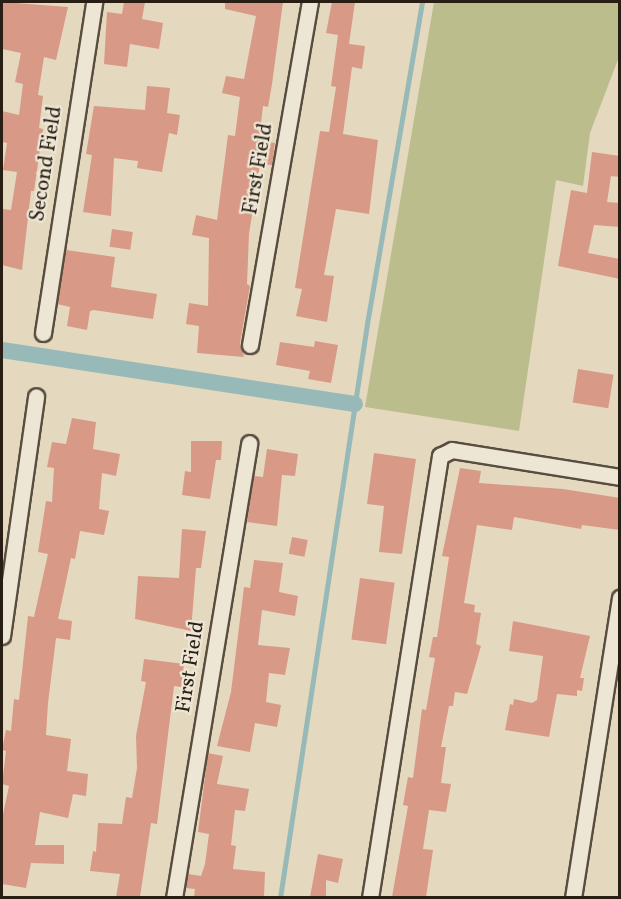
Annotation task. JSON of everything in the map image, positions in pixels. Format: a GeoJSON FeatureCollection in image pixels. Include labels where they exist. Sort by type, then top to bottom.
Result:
{"type":"FeatureCollection","features":[{"type":"Feature","properties":{"kind":"street","name":"Second Field"},"geometry":{"type":"LineString","coordinates":[[43,333],[94,2]]}},
{"type":"Feature","properties":{"kind":"street","name":"First Field"},"geometry":{"type":"LineString","coordinates":[[250,345],[309,2]]}},
{"type":"Feature","properties":{"kind":"street"},"geometry":{"type":"LineString","coordinates":[[2,636],[36,396]]}},
{"type":"Feature","properties":{"kind":"street","name":"First Field"},"geometry":{"type":"LineString","coordinates":[[174,897],[249,443]]}},
{"type":"Feature","properties":{"kind":"street"},"geometry":{"type":"LineString","coordinates":[[370,897],[440,456],[452,450],[620,477]]}},
{"type":"Feature","properties":{"kind":"street"},"geometry":{"type":"LineString","coordinates":[[573,897],[620,598]]}},
{"type":"Feature","properties":{"kind":"green space"},"geometry":{"type":"Polygon","coordinates":[[[434,2],[619,2],[619,57],[590,133],[583,186],[556,180],[519,431],[365,407],[434,2]]]}},
{"type":"Feature","properties":{"kind":"building"},"geometry":{"type":"Polygon","coordinates":[[[2,2],[68,7],[56,60],[44,57],[38,95],[43,96],[39,128],[43,129],[34,191],[31,191],[22,270],[2,265],[2,209],[11,210],[17,172],[3,170],[7,143],[2,142],[2,111],[19,115],[23,84],[15,82],[21,53],[2,49],[2,2]]]}},
{"type":"Feature","properties":{"kind":"building"},"geometry":{"type":"Polygon","coordinates":[[[124,2],[145,2],[142,19],[163,23],[159,49],[130,44],[127,67],[104,64],[107,12],[122,14],[124,2]]]}},
{"type":"Feature","properties":{"kind":"building"},"geometry":{"type":"Polygon","coordinates":[[[225,2],[283,2],[268,107],[263,106],[259,140],[275,143],[272,165],[260,164],[249,234],[247,284],[250,286],[240,343],[244,357],[197,353],[199,326],[186,324],[189,303],[208,306],[209,238],[192,235],[196,215],[217,220],[228,135],[235,136],[240,97],[222,93],[226,76],[244,79],[256,16],[225,9],[225,2]]]}},
{"type":"Feature","properties":{"kind":"building"},"geometry":{"type":"Polygon","coordinates":[[[332,2],[355,2],[349,44],[365,46],[362,69],[352,67],[343,134],[378,140],[369,214],[336,209],[324,275],[334,276],[327,322],[296,316],[302,289],[295,288],[320,131],[329,132],[336,87],[331,86],[338,35],[326,33],[332,2]]]}},
{"type":"Feature","properties":{"kind":"building"},"geometry":{"type":"Polygon","coordinates":[[[147,86],[170,88],[167,113],[180,115],[177,135],[169,133],[162,172],[137,168],[138,161],[114,158],[111,216],[83,212],[92,155],[86,154],[94,106],[145,110],[147,86]]]}},
{"type":"Feature","properties":{"kind":"building"},"geometry":{"type":"Polygon","coordinates":[[[592,152],[620,156],[620,177],[611,176],[607,202],[620,203],[620,227],[594,225],[588,253],[620,259],[620,279],[558,266],[571,190],[587,193],[592,152]]]}},
{"type":"Feature","properties":{"kind":"building"},"geometry":{"type":"Polygon","coordinates":[[[112,229],[133,232],[130,250],[109,247],[112,229]]]}},
{"type":"Feature","properties":{"kind":"building"},"geometry":{"type":"Polygon","coordinates":[[[66,250],[115,257],[111,287],[157,294],[153,319],[94,310],[90,311],[87,330],[67,326],[70,307],[57,304],[66,250]]]}},
{"type":"Feature","properties":{"kind":"building"},"geometry":{"type":"Polygon","coordinates":[[[315,341],[338,345],[331,383],[308,379],[310,371],[276,365],[280,342],[314,347],[315,341]]]}},
{"type":"Feature","properties":{"kind":"building"},"geometry":{"type":"Polygon","coordinates":[[[578,369],[614,375],[608,408],[573,403],[578,369]]]}},
{"type":"Feature","properties":{"kind":"building"},"geometry":{"type":"Polygon","coordinates":[[[72,418],[96,422],[93,449],[120,454],[116,476],[102,473],[99,509],[109,511],[104,535],[80,531],[75,559],[71,558],[58,619],[72,621],[70,640],[56,638],[48,703],[46,735],[71,739],[67,771],[88,774],[86,796],[73,794],[68,818],[40,812],[35,845],[64,845],[64,864],[31,863],[26,888],[2,884],[2,819],[9,786],[2,784],[6,751],[2,750],[6,730],[11,731],[14,699],[19,700],[28,616],[34,617],[48,554],[38,552],[46,501],[52,502],[54,468],[47,467],[52,442],[66,444],[72,418]]]}},
{"type":"Feature","properties":{"kind":"building"},"geometry":{"type":"Polygon","coordinates":[[[191,441],[222,441],[221,460],[216,460],[210,499],[182,495],[185,471],[191,472],[191,441]]]}},
{"type":"Feature","properties":{"kind":"building"},"geometry":{"type":"Polygon","coordinates":[[[267,449],[298,454],[295,476],[282,475],[277,526],[247,522],[254,476],[263,477],[267,449]]]}},
{"type":"Feature","properties":{"kind":"building"},"geometry":{"type":"Polygon","coordinates":[[[374,453],[416,459],[402,554],[379,552],[384,506],[367,504],[374,453]]]}},
{"type":"Feature","properties":{"kind":"building"},"geometry":{"type":"Polygon","coordinates":[[[460,468],[481,471],[479,483],[563,489],[620,498],[620,530],[582,525],[581,529],[514,517],[512,530],[477,525],[464,603],[475,605],[474,612],[481,613],[476,644],[481,646],[467,694],[455,692],[453,706],[449,706],[441,747],[446,747],[441,783],[451,784],[446,812],[429,810],[423,849],[433,850],[426,897],[392,897],[408,806],[403,805],[408,777],[413,778],[422,709],[426,710],[435,658],[429,657],[433,637],[437,637],[449,557],[442,556],[460,468]]]}},
{"type":"Feature","properties":{"kind":"building"},"geometry":{"type":"Polygon","coordinates":[[[182,529],[206,531],[201,568],[196,568],[191,631],[135,619],[138,576],[179,578],[182,529]]]}},
{"type":"Feature","properties":{"kind":"building"},"geometry":{"type":"Polygon","coordinates":[[[292,537],[308,540],[304,557],[289,554],[292,537]]]}},
{"type":"Feature","properties":{"kind":"building"},"geometry":{"type":"Polygon","coordinates":[[[254,560],[283,563],[279,592],[298,596],[295,616],[262,610],[258,645],[290,648],[285,675],[269,673],[266,702],[281,705],[277,727],[255,723],[250,752],[217,746],[231,692],[244,587],[250,588],[254,560]]]}},
{"type":"Feature","properties":{"kind":"building"},"geometry":{"type":"Polygon","coordinates":[[[360,578],[395,583],[386,644],[351,639],[360,578]]]}},
{"type":"Feature","properties":{"kind":"building"},"geometry":{"type":"Polygon","coordinates":[[[513,621],[590,636],[580,678],[584,678],[582,691],[577,690],[577,696],[557,694],[549,737],[505,730],[510,704],[513,705],[514,699],[532,703],[537,700],[543,656],[509,651],[513,621]]]}},
{"type":"Feature","properties":{"kind":"building"},"geometry":{"type":"Polygon","coordinates":[[[144,659],[184,664],[181,687],[174,686],[157,824],[151,823],[140,897],[116,897],[120,874],[90,871],[93,851],[96,852],[98,823],[122,824],[126,797],[132,798],[137,768],[136,736],[146,682],[141,681],[144,659]]]}},
{"type":"Feature","properties":{"kind":"building"},"geometry":{"type":"Polygon","coordinates":[[[208,753],[223,756],[217,784],[249,789],[245,811],[235,810],[231,845],[236,846],[233,869],[265,872],[264,897],[194,897],[195,889],[186,888],[188,874],[201,876],[205,864],[209,834],[198,832],[208,753]]]}},
{"type":"Feature","properties":{"kind":"building"},"geometry":{"type":"Polygon","coordinates":[[[318,854],[343,859],[338,883],[326,880],[326,897],[310,897],[318,854]]]}},
{"type":"Feature","properties":{"kind":"waterway"},"geometry":{"type":"LineString","coordinates":[[280,898],[367,324],[422,2]]}},
{"type":"Feature","properties":{"kind":"waterway"},"geometry":{"type":"LineString","coordinates":[[2,350],[355,404]]}}]}
